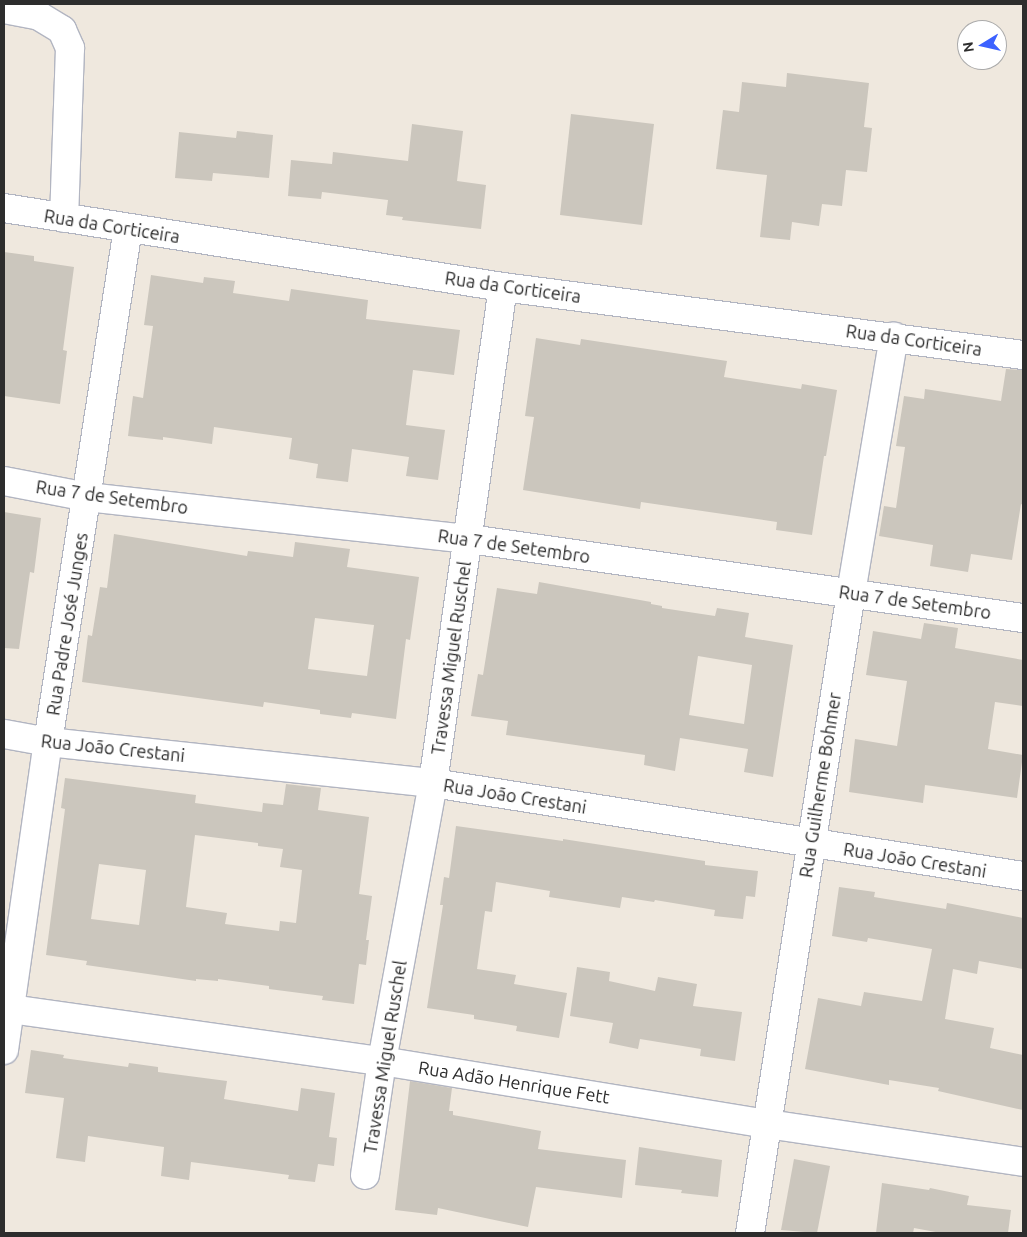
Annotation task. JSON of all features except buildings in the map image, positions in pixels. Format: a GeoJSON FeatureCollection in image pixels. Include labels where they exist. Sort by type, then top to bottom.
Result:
{"type":"FeatureCollection","features":[{"type":"Feature","properties":{"kind":"street"},"geometry":{"type":"LineString","coordinates":[[4,9],[39,16],[62,30],[70,48],[64,218]]}},
{"type":"Feature","properties":{"kind":"street","name":"Rua da Corticeira"},"geometry":{"type":"LineString","coordinates":[[4,208],[503,287],[1023,354]]}},
{"type":"Feature","properties":{"kind":"street","name":"Rua Padre José Junges"},"geometry":{"type":"LineString","coordinates":[[4,1050],[7,1008],[128,228]]}},
{"type":"Feature","properties":{"kind":"street","name":"Travessa Miguel Ruschel"},"geometry":{"type":"LineString","coordinates":[[365,1175],[382,1061],[433,783],[469,539],[503,287]]}},
{"type":"Feature","properties":{"kind":"street","name":"Rua Guilherme Bohmer"},"geometry":{"type":"LineString","coordinates":[[750,1233],[851,593],[894,337]]}},
{"type":"Feature","properties":{"kind":"street","name":"Rua 7 de Setembro"},"geometry":{"type":"LineString","coordinates":[[4,481],[87,497],[469,539],[1023,618]]}},
{"type":"Feature","properties":{"kind":"street","name":"Rua João Crestani"},"geometry":{"type":"LineString","coordinates":[[4,734],[48,742],[433,783],[1023,876]]}},
{"type":"Feature","properties":{"kind":"street","name":"Rua Adão Henrique Fett"},"geometry":{"type":"LineString","coordinates":[[7,1008],[382,1061],[767,1124],[1023,1162]]}}]}
